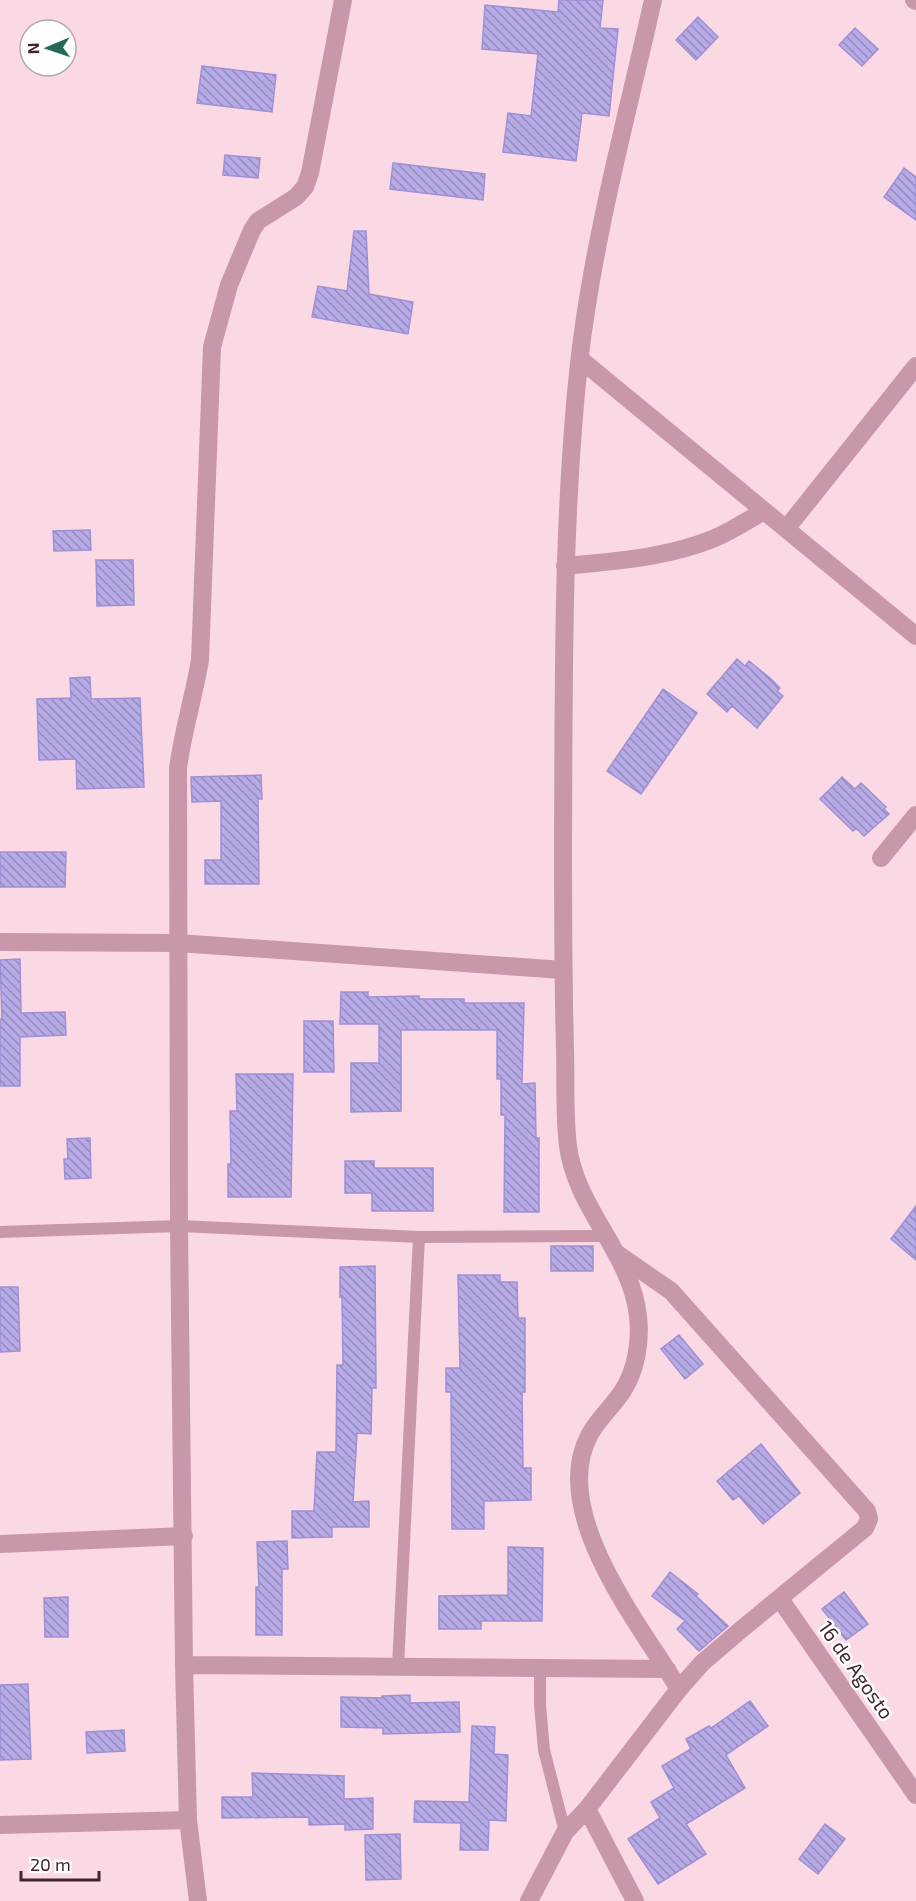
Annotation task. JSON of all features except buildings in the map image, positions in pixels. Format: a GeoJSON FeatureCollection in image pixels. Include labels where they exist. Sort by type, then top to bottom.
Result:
{"type":"FeatureCollection","features":[{"type":"Feature","properties":{"kind":"street"},"geometry":{"type":"LineString","coordinates":[[198,1901],[188,1820],[184,1665],[179,1226],[178,768],[181,743],[194,697],[200,660],[212,347],[230,285],[252,230],[258,221],[290,203],[305,187],[310,173],[343,0]]}},
{"type":"Feature","properties":{"kind":"street"},"geometry":{"type":"LineString","coordinates":[[653,0],[592,270],[580,359],[565,566],[562,970],[569,1152],[583,1195],[616,1253],[631,1285],[638,1316],[638,1340],[633,1373],[620,1395],[589,1436],[580,1459],[582,1505],[590,1537],[627,1611],[679,1689]]}},
{"type":"Feature","properties":{"kind":"street"},"geometry":{"type":"LineString","coordinates":[[580,359],[916,636]]}},
{"type":"Feature","properties":{"kind":"street"},"geometry":{"type":"LineString","coordinates":[[786,529],[916,366]]}},
{"type":"Feature","properties":{"kind":"street"},"geometry":{"type":"LineString","coordinates":[[565,566],[628,560],[681,550],[717,537],[764,511]]}},
{"type":"Feature","properties":{"kind":"street"},"geometry":{"type":"LineString","coordinates":[[881,858],[916,815]]}},
{"type":"Feature","properties":{"kind":"street"},"geometry":{"type":"LineString","coordinates":[[0,942],[178,943],[562,970]]}},
{"type":"Feature","properties":{"kind":"street"},"geometry":{"type":"LineString","coordinates":[[529,1901],[565,1832],[587,1809],[679,1689],[702,1663],[865,1528],[868,1519],[867,1511],[671,1291],[616,1253]]}},
{"type":"Feature","properties":{"kind":"street"},"geometry":{"type":"LineString","coordinates":[[0,1544],[184,1536]]}},
{"type":"Feature","properties":{"kind":"street","name":"16 de Agosto"},"geometry":{"type":"LineString","coordinates":[[780,1599],[916,1795]]}},
{"type":"Feature","properties":{"kind":"street"},"geometry":{"type":"LineString","coordinates":[[184,1665],[667,1669]]}},
{"type":"Feature","properties":{"kind":"street"},"geometry":{"type":"LineString","coordinates":[[587,1809],[635,1901]]}},
{"type":"Feature","properties":{"kind":"street"},"geometry":{"type":"LineString","coordinates":[[0,1825],[188,1820]]}},
{"type":"Feature","properties":{"kind":"lane"},"geometry":{"type":"LineString","coordinates":[[0,1232],[179,1226],[419,1237],[606,1236]]}},
{"type":"Feature","properties":{"kind":"lane"},"geometry":{"type":"LineString","coordinates":[[398,1666],[419,1237]]}},
{"type":"Feature","properties":{"kind":"lane"},"geometry":{"type":"LineString","coordinates":[[540,1668],[540,1705],[544,1750],[565,1832]]}}]}
